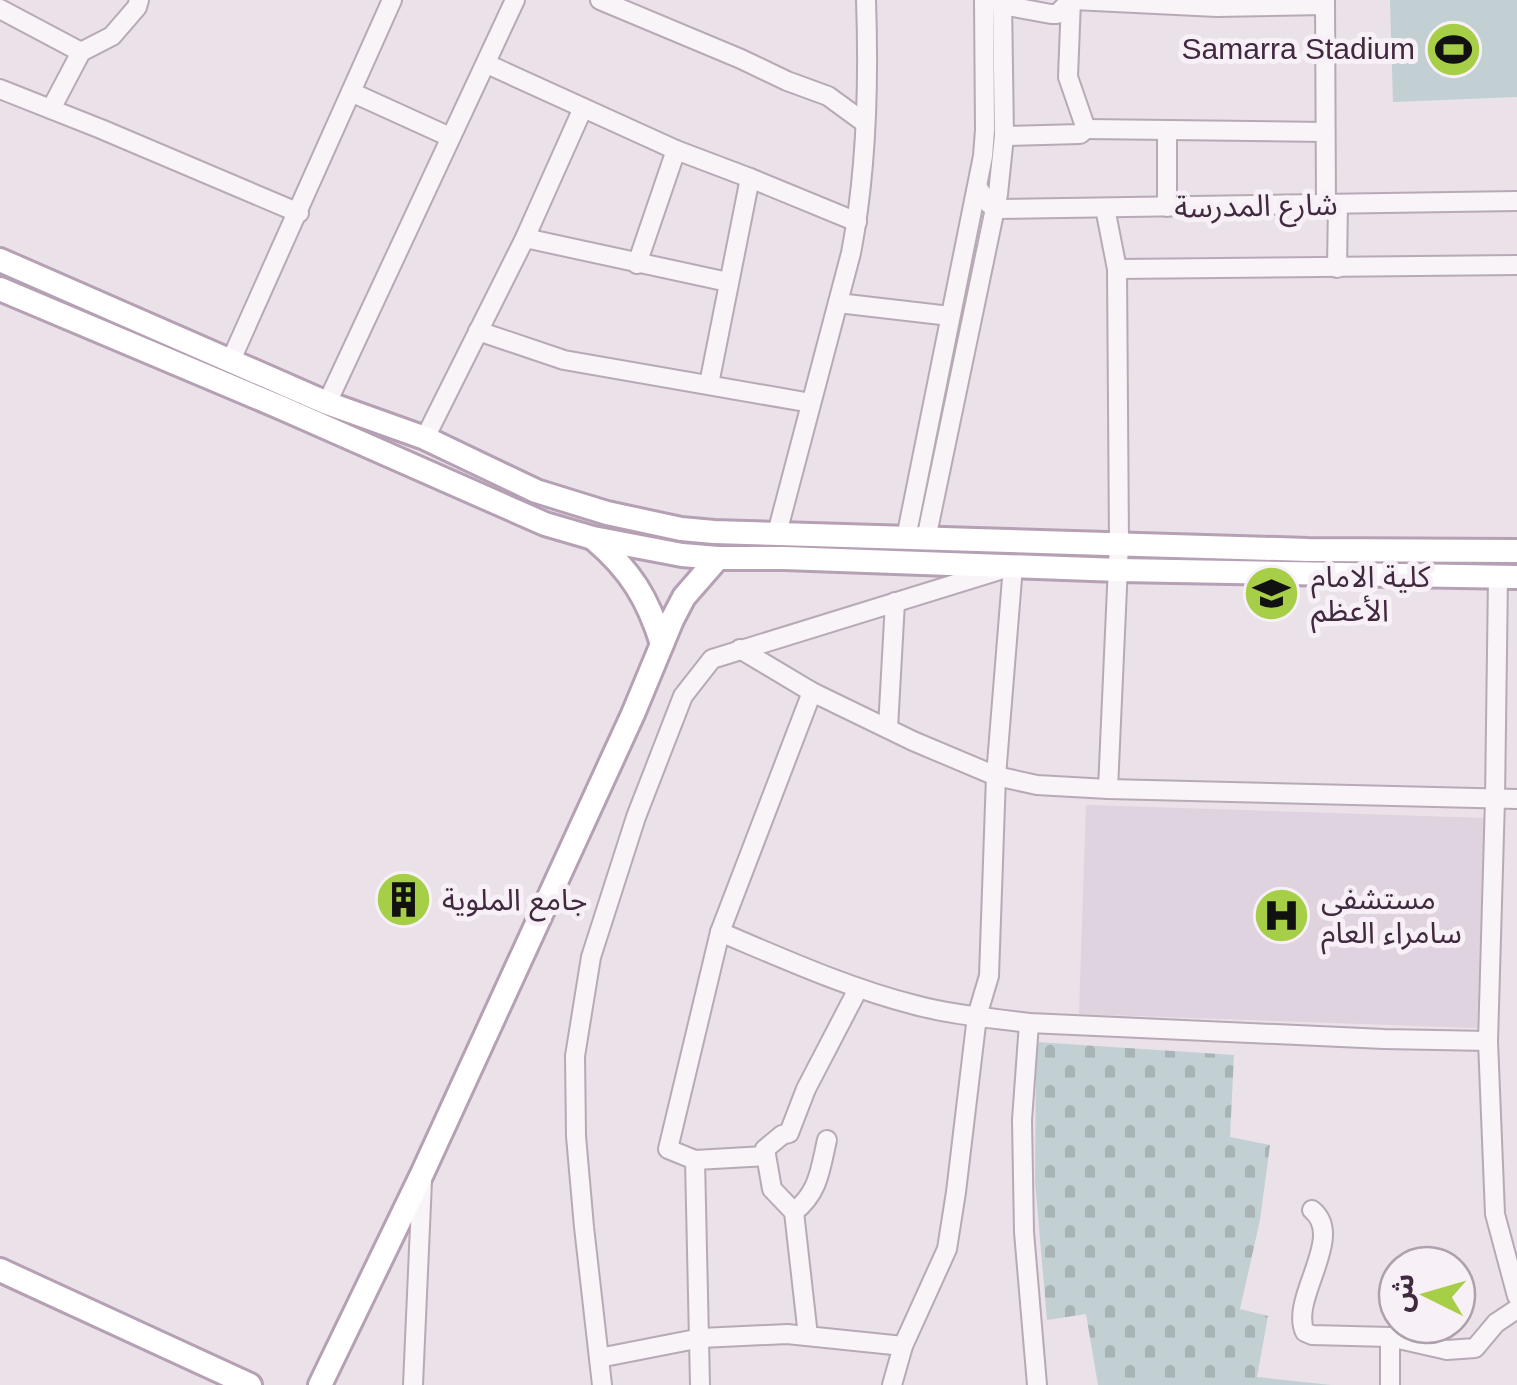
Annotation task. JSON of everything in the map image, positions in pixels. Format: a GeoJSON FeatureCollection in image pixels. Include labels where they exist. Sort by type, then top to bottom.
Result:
{"type":"FeatureCollection","features":[{"type":"Feature","properties":{"kind":"main road"},"geometry":{"type":"LineString","coordinates":[[0,260],[328,403],[426,438],[536,491],[607,513],[681,529],[1308,550],[1517,551]]}},
{"type":"Feature","properties":{"kind":"main road"},"geometry":{"type":"LineString","coordinates":[[0,288],[546,524],[593,538],[718,558],[1508,577]]}},
{"type":"Feature","properties":{"kind":"main road"},"geometry":{"type":"LineString","coordinates":[[449,482],[462,456]]}},
{"type":"Feature","properties":{"kind":"main road"},"geometry":{"type":"LineString","coordinates":[[593,538],[637,584],[662,644]]}},
{"type":"Feature","properties":{"kind":"main road"},"geometry":{"type":"LineString","coordinates":[[320,1385],[422,1174],[684,597],[718,558]]}},
{"type":"Feature","properties":{"kind":"main road"},"geometry":{"type":"LineString","coordinates":[[0,1270],[250,1385]]}},
{"type":"Feature","properties":{"kind":"street"},"geometry":{"type":"LineString","coordinates":[[51,109],[80,52],[112,36],[140,0]]}},
{"type":"Feature","properties":{"kind":"street"},"geometry":{"type":"LineString","coordinates":[[232,360],[392,0]]}},
{"type":"Feature","properties":{"kind":"street"},"geometry":{"type":"LineString","coordinates":[[328,403],[515,0]]}},
{"type":"Feature","properties":{"kind":"street"},"geometry":{"type":"LineString","coordinates":[[600,0],[828,96],[864,122]]}},
{"type":"Feature","properties":{"kind":"street"},"geometry":{"type":"LineString","coordinates":[[777,533],[857,222],[866,0]]}},
{"type":"Feature","properties":{"kind":"street"},"geometry":{"type":"LineString","coordinates":[[996,2],[1057,14],[1072,0],[1218,7],[1324,2],[1325,132],[1337,268]]}},
{"type":"Feature","properties":{"kind":"street"},"geometry":{"type":"LineString","coordinates":[[1072,0],[1068,77],[1086,130]]}},
{"type":"Feature","properties":{"kind":"street"},"geometry":{"type":"LineString","coordinates":[[916,538],[995,209],[1004,136],[996,2]]}},
{"type":"Feature","properties":{"kind":"street"},"geometry":{"type":"LineString","coordinates":[[916,538],[950,316],[978,188],[996,2]]}},
{"type":"Feature","properties":{"kind":"street"},"geometry":{"type":"LineString","coordinates":[[0,9],[80,52]]}},
{"type":"Feature","properties":{"kind":"street"},"geometry":{"type":"LineString","coordinates":[[487,64],[676,150],[857,222]]}},
{"type":"Feature","properties":{"kind":"street"},"geometry":{"type":"LineString","coordinates":[[0,89],[298,213]]}},
{"type":"Feature","properties":{"kind":"street"},"geometry":{"type":"LineString","coordinates":[[351,92],[450,137]]}},
{"type":"Feature","properties":{"kind":"street"},"geometry":{"type":"LineString","coordinates":[[426,438],[583,108]]}},
{"type":"Feature","properties":{"kind":"street"},"geometry":{"type":"LineString","coordinates":[[1004,136],[1080,134],[1086,130],[1325,132]]}},
{"type":"Feature","properties":{"kind":"street"},"geometry":{"type":"LineString","coordinates":[[1167,130],[1168,207]]}},
{"type":"Feature","properties":{"kind":"street"},"geometry":{"type":"LineString","coordinates":[[637,264],[676,150]]}},
{"type":"Feature","properties":{"kind":"street"},"geometry":{"type":"LineString","coordinates":[[709,384],[750,178]]}},
{"type":"Feature","properties":{"kind":"street"},"geometry":{"type":"LineString","coordinates":[[978,188],[995,209]]}},
{"type":"Feature","properties":{"kind":"street","name":"شارع المدرسة"},"geometry":{"type":"LineString","coordinates":[[995,209],[1517,202]]}},
{"type":"Feature","properties":{"kind":"street"},"geometry":{"type":"LineString","coordinates":[[1105,208],[1117,269],[1120,543],[1108,789]]}},
{"type":"Feature","properties":{"kind":"street"},"geometry":{"type":"LineString","coordinates":[[524,238],[728,282]]}},
{"type":"Feature","properties":{"kind":"street"},"geometry":{"type":"LineString","coordinates":[[1117,269],[1517,265]]}},
{"type":"Feature","properties":{"kind":"street"},"geometry":{"type":"LineString","coordinates":[[838,302],[950,316]]}},
{"type":"Feature","properties":{"kind":"street"},"geometry":{"type":"LineString","coordinates":[[478,331],[564,360],[811,403]]}},
{"type":"Feature","properties":{"kind":"street"},"geometry":{"type":"LineString","coordinates":[[602,1385],[576,1136],[575,1056],[591,957],[636,817],[683,696],[712,659],[1013,566],[996,776],[989,976],[977,1016],[947,1249],[903,1346],[892,1385]]}},
{"type":"Feature","properties":{"kind":"street"},"geometry":{"type":"LineString","coordinates":[[1508,577],[1495,799],[1488,1040],[1496,1214],[1517,1296]]}},
{"type":"Feature","properties":{"kind":"street"},"geometry":{"type":"LineString","coordinates":[[888,728],[895,602]]}},
{"type":"Feature","properties":{"kind":"street"},"geometry":{"type":"LineString","coordinates":[[740,649],[812,692],[888,728],[996,776],[1037,785],[1517,799]]}},
{"type":"Feature","properties":{"kind":"street"},"geometry":{"type":"LineString","coordinates":[[766,1156],[695,1160],[668,1148],[720,932],[812,692]]}},
{"type":"Feature","properties":{"kind":"street"},"geometry":{"type":"LineString","coordinates":[[720,932],[858,989],[918,1006],[977,1016],[1030,1023],[1488,1040]]}},
{"type":"Feature","properties":{"kind":"street"},"geometry":{"type":"LineString","coordinates":[[808,1336],[794,1212],[772,1189],[765,1149],[789,1133],[806,1089],[858,989]]}},
{"type":"Feature","properties":{"kind":"street"},"geometry":{"type":"LineString","coordinates":[[1030,1023],[1022,1120],[1024,1232],[1038,1385]]}},
{"type":"Feature","properties":{"kind":"street"},"geometry":{"type":"LineString","coordinates":[[794,1212],[807,1201],[816,1185],[827,1140]]}},
{"type":"Feature","properties":{"kind":"street"},"geometry":{"type":"LineString","coordinates":[[695,1160],[700,1385]]}},
{"type":"Feature","properties":{"kind":"street"},"geometry":{"type":"LineString","coordinates":[[413,1385],[422,1174]]}},
{"type":"Feature","properties":{"kind":"street"},"geometry":{"type":"LineString","coordinates":[[1312,1210],[1324,1226],[1304,1309],[1305,1332],[1377,1336]]}},
{"type":"Feature","properties":{"kind":"street"},"geometry":{"type":"LineString","coordinates":[[1425,1345],[1447,1350],[1475,1348],[1496,1323],[1517,1308]]}},
{"type":"Feature","properties":{"kind":"street"},"geometry":{"type":"LineString","coordinates":[[598,1358],[700,1338],[788,1334],[903,1346]]}},
{"type":"Feature","properties":{"kind":"street"},"geometry":{"type":"LineString","coordinates":[[1390,1345],[1390,1385]]}},
{"type":"Feature","properties":{"kind":"shaded area","name":"مستشفى سامراء العام"},"geometry":{"type":"Polygon","coordinates":[[[1086,805],[1484,818],[1477,1028],[1079,1014],[1086,805]]]}},
{"type":"Feature","properties":{"kind":"green space","name":"Samarra Stadium"},"geometry":{"type":"Polygon","coordinates":[[[1390,0],[1517,0],[1517,97],[1393,102],[1390,0]]]}},
{"type":"Feature","properties":{"kind":"green space"},"geometry":{"type":"Polygon","coordinates":[[[1036,1042],[1234,1055],[1230,1137],[1270,1145],[1260,1220],[1240,1309],[1268,1316],[1257,1377],[1331,1385],[1098,1385],[1086,1314],[1047,1320],[1035,1181],[1036,1042]]]}},
{"type":"Feature","properties":{"kind":"place","name":"Samarra Stadium"},"geometry":{"type":"Point","coordinates":[1454,49]}},
{"type":"Feature","properties":{"kind":"place","name":"كلية الامام الأعظم"},"geometry":{"type":"Point","coordinates":[1272,594]}},
{"type":"Feature","properties":{"kind":"place","name":"جامع الملوية"},"geometry":{"type":"Point","coordinates":[403,900]}},
{"type":"Feature","properties":{"kind":"place","name":"مستشفى سامراء العام"},"geometry":{"type":"Point","coordinates":[1282,916]}}]}
